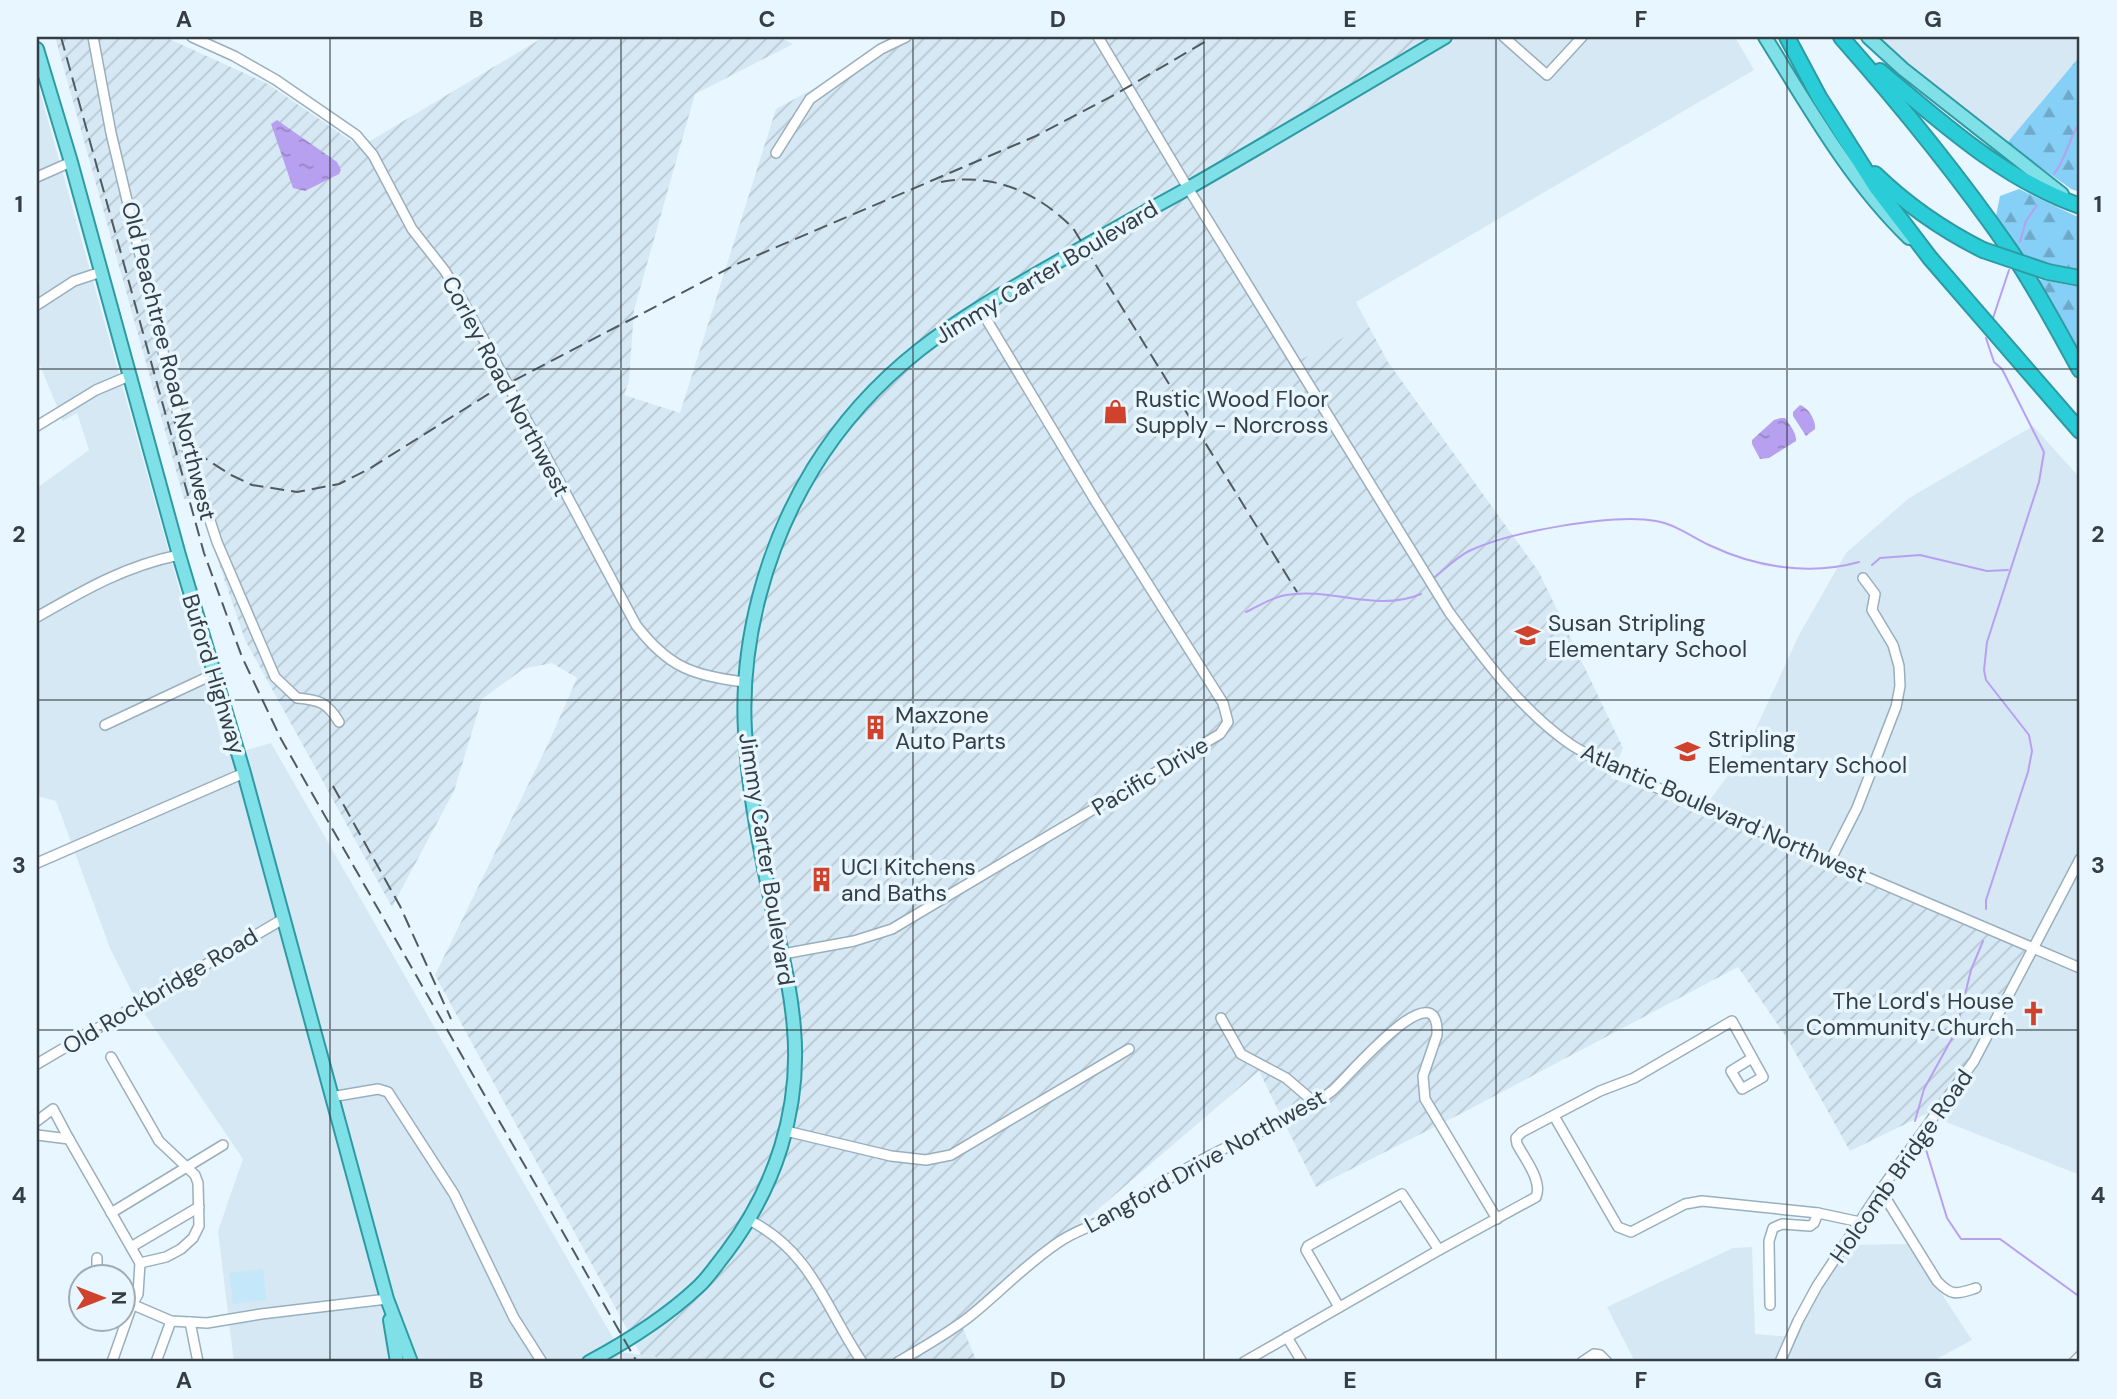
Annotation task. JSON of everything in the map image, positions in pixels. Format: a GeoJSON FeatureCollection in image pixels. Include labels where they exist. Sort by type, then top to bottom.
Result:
{"type":"FeatureCollection","features":[{"type":"Feature","properties":{"kind":"highway"},"geometry":{"type":"LineString","coordinates":[[1787,37],[1823,105],[1876,187],[1930,258],[2080,431]]}},
{"type":"Feature","properties":{"kind":"highway"},"geometry":{"type":"LineString","coordinates":[[1843,38],[1914,102],[1978,149],[2030,184],[2080,206]]}},
{"type":"Feature","properties":{"kind":"highway"},"geometry":{"type":"LineString","coordinates":[[1843,38],[1914,122],[1973,198],[2011,253],[2080,370]]}},
{"type":"Feature","properties":{"kind":"highway"},"geometry":{"type":"LineString","coordinates":[[1861,160],[1912,206],[1948,231],[1983,250],[2048,272],[2080,278]]}},
{"type":"Feature","properties":{"kind":"main road","name":"Jimmy Carter Boulevard"},"geometry":{"type":"LineString","coordinates":[[589,1362],[647,1328],[698,1287],[749,1220],[776,1165],[786,1131],[795,1073],[795,1038],[783,954],[748,774],[744,728],[750,638],[761,589],[785,522],[814,468],[872,391],[909,356],[943,330],[1445,37]]}},
{"type":"Feature","properties":{"kind":"main road"},"geometry":{"type":"LineString","coordinates":[[1765,37],[1884,215],[1930,258]]}},
{"type":"Feature","properties":{"kind":"main road"},"geometry":{"type":"LineString","coordinates":[[1868,37],[1961,116],[2046,183],[2080,206]]}},
{"type":"Feature","properties":{"kind":"main road","name":"Buford Highway"},"geometry":{"type":"LineString","coordinates":[[38,54],[71,162],[179,555],[244,773],[387,1299],[411,1362]]}},
{"type":"Feature","properties":{"kind":"main road","name":"Buford Highway"},"geometry":{"type":"LineString","coordinates":[[387,1299],[397,1362]]}},
{"type":"Feature","properties":{"kind":"street","name":"Old Peachtree Road Northwest"},"geometry":{"type":"LineString","coordinates":[[93,37],[111,134],[158,337],[206,513],[275,677],[297,698],[312,698],[330,707],[339,722]]}},
{"type":"Feature","properties":{"kind":"street","name":"Corley Road Northwest"},"geometry":{"type":"LineString","coordinates":[[192,37],[234,56],[276,80],[356,135],[373,155],[412,229],[445,271],[463,301],[636,625],[652,646],[672,662],[710,678],[746,682]]}},
{"type":"Feature","properties":{"kind":"street"},"geometry":{"type":"LineString","coordinates":[[776,153],[810,99],[881,49],[905,37]]}},
{"type":"Feature","properties":{"kind":"street"},"geometry":{"type":"LineString","coordinates":[[1098,37],[1188,188]]}},
{"type":"Feature","properties":{"kind":"street"},"geometry":{"type":"LineString","coordinates":[[1504,37],[1547,75],[1581,37]]}},
{"type":"Feature","properties":{"kind":"street"},"geometry":{"type":"LineString","coordinates":[[37,177],[71,162]]}},
{"type":"Feature","properties":{"kind":"street","name":"Atlantic Boulevard Northwest"},"geometry":{"type":"LineString","coordinates":[[1188,188],[1449,612],[1495,673],[1539,718],[1568,742],[1597,760],[1653,786],[2080,968]]}},
{"type":"Feature","properties":{"kind":"street"},"geometry":{"type":"LineString","coordinates":[[37,305],[74,281],[101,272]]}},
{"type":"Feature","properties":{"kind":"street","name":"Pacific Drive"},"geometry":{"type":"LineString","coordinates":[[783,954],[854,941],[892,929],[1220,734],[1228,722],[1223,703],[1096,502],[979,307]]}},
{"type":"Feature","properties":{"kind":"street"},"geometry":{"type":"LineString","coordinates":[[37,426],[96,390],[129,376]]}},
{"type":"Feature","properties":{"kind":"street"},"geometry":{"type":"LineString","coordinates":[[37,617],[90,586],[128,569],[179,555]]}},
{"type":"Feature","properties":{"kind":"street"},"geometry":{"type":"LineString","coordinates":[[1830,860],[1861,797],[1896,707],[1900,686],[1894,645],[1872,610],[1875,594],[1863,579]]}},
{"type":"Feature","properties":{"kind":"street"},"geometry":{"type":"LineString","coordinates":[[104,725],[214,674]]}},
{"type":"Feature","properties":{"kind":"street"},"geometry":{"type":"LineString","coordinates":[[37,863],[244,773]]}},
{"type":"Feature","properties":{"kind":"street","name":"Holcomb Bridge Road"},"geometry":{"type":"LineString","coordinates":[[1780,1362],[1804,1309],[1860,1222],[1974,1061],[2080,859]]}},
{"type":"Feature","properties":{"kind":"street","name":"Old Rockbridge Road"},"geometry":{"type":"LineString","coordinates":[[37,1064],[283,919]]}},
{"type":"Feature","properties":{"kind":"street","name":"Langford Drive Northwest"},"geometry":{"type":"LineString","coordinates":[[898,1362],[969,1317],[1019,1271],[1063,1240],[1103,1220],[1181,1170],[1280,1125],[1341,1084],[1406,1019],[1418,1014],[1430,1013],[1436,1020],[1437,1035],[1423,1076],[1425,1099],[1497,1219]]}},
{"type":"Feature","properties":{"kind":"street"},"geometry":{"type":"LineString","coordinates":[[1221,1018],[1241,1054],[1286,1078],[1314,1102]]}},
{"type":"Feature","properties":{"kind":"street"},"geometry":{"type":"LineString","coordinates":[[1244,1362],[1536,1197],[1539,1191],[1538,1183],[1516,1138],[1522,1132],[1600,1091],[1634,1078],[1732,1021],[1752,1058]]}},
{"type":"Feature","properties":{"kind":"street"},"geometry":{"type":"LineString","coordinates":[[786,1131],[893,1156],[926,1160],[951,1155],[1129,1049]]}},
{"type":"Feature","properties":{"kind":"street"},"geometry":{"type":"LineString","coordinates":[[111,1057],[159,1141],[195,1175],[199,1226],[187,1244],[166,1257],[140,1264]]}},
{"type":"Feature","properties":{"kind":"street"},"geometry":{"type":"LineString","coordinates":[[331,1097],[379,1089],[388,1092],[454,1194],[514,1318],[542,1362]]}},
{"type":"Feature","properties":{"kind":"street"},"geometry":{"type":"LineString","coordinates":[[37,1121],[53,1109],[140,1264],[136,1296]]}},
{"type":"Feature","properties":{"kind":"street"},"geometry":{"type":"LineString","coordinates":[[1554,1116],[1618,1227],[1625,1231],[1631,1232],[1685,1204],[1702,1200],[1818,1213],[1860,1222]]}},
{"type":"Feature","properties":{"kind":"street"},"geometry":{"type":"LineString","coordinates":[[37,1135],[69,1139]]}},
{"type":"Feature","properties":{"kind":"street"},"geometry":{"type":"LineString","coordinates":[[111,1213],[223,1145]]}},
{"type":"Feature","properties":{"kind":"street"},"geometry":{"type":"LineString","coordinates":[[1882,1188],[1937,1281],[1946,1291],[1957,1294],[1976,1288]]}},
{"type":"Feature","properties":{"kind":"street"},"geometry":{"type":"LineString","coordinates":[[1339,1307],[1306,1250],[1308,1246],[1402,1194],[1439,1250]]}},
{"type":"Feature","properties":{"kind":"street"},"geometry":{"type":"LineString","coordinates":[[131,1247],[199,1208]]}},
{"type":"Feature","properties":{"kind":"street"},"geometry":{"type":"LineString","coordinates":[[1770,1305],[1769,1241],[1773,1228],[1782,1224],[1810,1226],[1818,1213]]}},
{"type":"Feature","properties":{"kind":"street"},"geometry":{"type":"LineString","coordinates":[[749,1220],[780,1238],[806,1266],[837,1325],[862,1362]]}},
{"type":"Feature","properties":{"kind":"street"},"geometry":{"type":"LineString","coordinates":[[136,1307],[171,1321],[207,1323],[387,1299]]}},
{"type":"Feature","properties":{"kind":"street"},"geometry":{"type":"LineString","coordinates":[[156,1362],[171,1321]]}},
{"type":"Feature","properties":{"kind":"street"},"geometry":{"type":"LineString","coordinates":[[190,1322],[198,1362]]}},
{"type":"Feature","properties":{"kind":"street"},"geometry":{"type":"LineString","coordinates":[[112,1362],[120,1332]]}},
{"type":"Feature","properties":{"kind":"street"},"geometry":{"type":"LineString","coordinates":[[1287,1337],[1302,1362]]}},
{"type":"Feature","properties":{"kind":"street"},"geometry":{"type":"LineString","coordinates":[[1583,1362],[1596,1354],[1607,1362]]}},
{"type":"Feature","properties":{"kind":"street"},"geometry":{"type":"LineString","coordinates":[[2074,1362],[2080,1356]]}},
{"type":"Feature","properties":{"kind":"shaded area"},"geometry":{"type":"Polygon","coordinates":[[[55,37],[165,37],[268,84],[360,147],[544,37],[779,37],[793,44],[695,94],[634,310],[629,381],[624,395],[680,413],[776,109],[909,37],[1434,37],[1439,46],[1189,179],[1298,361],[1368,325],[1388,362],[1539,572],[1623,748],[1611,778],[1657,794],[1699,815],[1821,861],[2035,950],[1972,1072],[1926,1114],[1850,1151],[1787,1038],[1738,967],[1316,1187],[1259,1071],[962,1326],[977,1362],[691,1362],[641,1355],[435,975],[549,742],[577,678],[552,663],[523,669],[482,699],[454,791],[392,907],[245,640],[197,499],[184,499],[55,37]]]}},
{"type":"Feature","properties":{"kind":"shaded area"},"geometry":{"type":"Polygon","coordinates":[[[1434,37],[1735,37],[1754,70],[1356,302],[1368,325],[1298,362],[1189,179],[1439,46],[1434,37]]]}},
{"type":"Feature","properties":{"kind":"shaded area"},"geometry":{"type":"Polygon","coordinates":[[[1879,37],[2080,37],[2080,56],[2007,143],[1928,84],[1879,37]]]}},
{"type":"Feature","properties":{"kind":"shaded area"},"geometry":{"type":"Polygon","coordinates":[[[37,81],[226,756],[271,743],[621,1352],[691,1362],[234,1362],[218,1231],[243,1159],[138,1004],[110,948],[56,801],[37,796],[37,488],[89,450],[77,413],[63,421],[37,358],[37,288],[40,282],[37,274],[37,81]]]}},
{"type":"Feature","properties":{"kind":"shaded area"},"geometry":{"type":"Polygon","coordinates":[[[2033,426],[2080,478],[2080,1175],[1926,1114],[1972,1072],[1699,815],[1745,752],[1799,635],[1846,553],[1909,498],[2033,426]]]}},
{"type":"Feature","properties":{"kind":"shaded area"},"geometry":{"type":"Polygon","coordinates":[[[1909,1244],[1972,1340],[1931,1362],[1635,1362],[1607,1307],[1733,1248],[1752,1247],[1755,1334],[1793,1337],[1848,1245],[1909,1244]]]}},
{"type":"Feature","properties":{"kind":"shaded area"},"geometry":{"type":"Polygon","coordinates":[[[263,1269],[267,1300],[233,1304],[229,1273],[263,1269]]]}},
{"type":"Feature","properties":{"kind":"green space"},"geometry":{"type":"Polygon","coordinates":[[[2080,56],[2080,192],[2071,189],[2007,143],[2080,56]]]}},
{"type":"Feature","properties":{"kind":"green space"},"geometry":{"type":"Polygon","coordinates":[[[2019,189],[2080,218],[2080,269],[2020,258],[1995,221],[2000,196],[2019,189]]]}},
{"type":"Feature","properties":{"kind":"green space"},"geometry":{"type":"Polygon","coordinates":[[[2032,278],[2080,287],[2080,357],[2032,278]]]}},
{"type":"Feature","properties":{"kind":"water"},"geometry":{"type":"Polygon","coordinates":[[[277,120],[337,162],[341,170],[339,174],[305,191],[293,188],[271,124],[277,120]]]}},
{"type":"Feature","properties":{"kind":"water"},"geometry":{"type":"Polygon","coordinates":[[[1800,405],[1809,412],[1814,422],[1815,429],[1806,436],[1793,416],[1793,412],[1800,405]]]}},
{"type":"Feature","properties":{"kind":"water"},"geometry":{"type":"Polygon","coordinates":[[[1785,418],[1791,426],[1796,441],[1769,458],[1760,459],[1752,440],[1774,420],[1785,418]]]}},
{"type":"Feature","properties":{"kind":"waterway"},"geometry":{"type":"LineString","coordinates":[[2054,174],[2080,122]]}},
{"type":"Feature","properties":{"kind":"waterway"},"geometry":{"type":"LineString","coordinates":[[2020,242],[2026,221],[2037,205]]}},
{"type":"Feature","properties":{"kind":"waterway"},"geometry":{"type":"LineString","coordinates":[[1993,318],[2009,270]]}},
{"type":"Feature","properties":{"kind":"waterway"},"geometry":{"type":"LineString","coordinates":[[1986,338],[1994,362],[2002,369],[2044,452],[2039,482],[1987,642],[1984,670],[1986,680],[2029,735],[2032,751],[2028,772],[1986,900],[1986,909]]}},
{"type":"Feature","properties":{"kind":"waterway"},"geometry":{"type":"LineString","coordinates":[[1435,577],[1465,553],[1509,537],[1588,522],[1637,519],[1663,523],[1727,553],[1763,564],[1802,569],[1859,562]]}},
{"type":"Feature","properties":{"kind":"waterway"},"geometry":{"type":"LineString","coordinates":[[1872,565],[1880,558],[1920,555],[1987,571],[2008,570]]}},
{"type":"Feature","properties":{"kind":"waterway"},"geometry":{"type":"LineString","coordinates":[[1246,612],[1271,600],[1303,593],[1371,601],[1404,599],[1421,594]]}},
{"type":"Feature","properties":{"kind":"waterway"},"geometry":{"type":"LineString","coordinates":[[1915,1121],[1924,1089],[1956,1031],[1971,970],[1983,941]]}},
{"type":"Feature","properties":{"kind":"waterway"},"geometry":{"type":"LineString","coordinates":[[1924,1143],[1947,1218],[1961,1239],[2000,1239],[2080,1297]]}},
{"type":"Feature","properties":{"kind":"railway"},"geometry":{"type":"LineString","coordinates":[[61,37],[204,553],[242,657],[281,739],[637,1362]]}},
{"type":"Feature","properties":{"kind":"railway"},"geometry":{"type":"LineString","coordinates":[[172,417],[181,433],[203,457],[252,485],[297,492],[339,484],[369,469],[490,393],[737,264],[1036,136],[1116,94],[1213,37]]}},
{"type":"Feature","properties":{"kind":"railway"},"geometry":{"type":"LineString","coordinates":[[941,182],[978,180],[1013,188],[1044,204],[1073,228],[1297,592]]}},
{"type":"Feature","properties":{"kind":"railway"},"geometry":{"type":"LineString","coordinates":[[333,786],[400,906],[451,1019]]}},
{"type":"Feature","properties":{"kind":"place","name":"Rustic Wood Floor Supply - Norcross"},"geometry":{"type":"Point","coordinates":[1115,412]}},
{"type":"Feature","properties":{"kind":"place","name":"Susan Stripling Elementary School"},"geometry":{"type":"Point","coordinates":[1528,636]}},
{"type":"Feature","properties":{"kind":"place","name":"Maxzone Auto Parts"},"geometry":{"type":"Point","coordinates":[875,728]}},
{"type":"Feature","properties":{"kind":"place","name":"Stripling Elementary School"},"geometry":{"type":"Point","coordinates":[1688,752]}},
{"type":"Feature","properties":{"kind":"place","name":"UCI Kitchens and Baths"},"geometry":{"type":"Point","coordinates":[821,880]}},
{"type":"Feature","properties":{"kind":"place","name":"The Lord's House Community Church"},"geometry":{"type":"Point","coordinates":[2034,1014]}}]}
